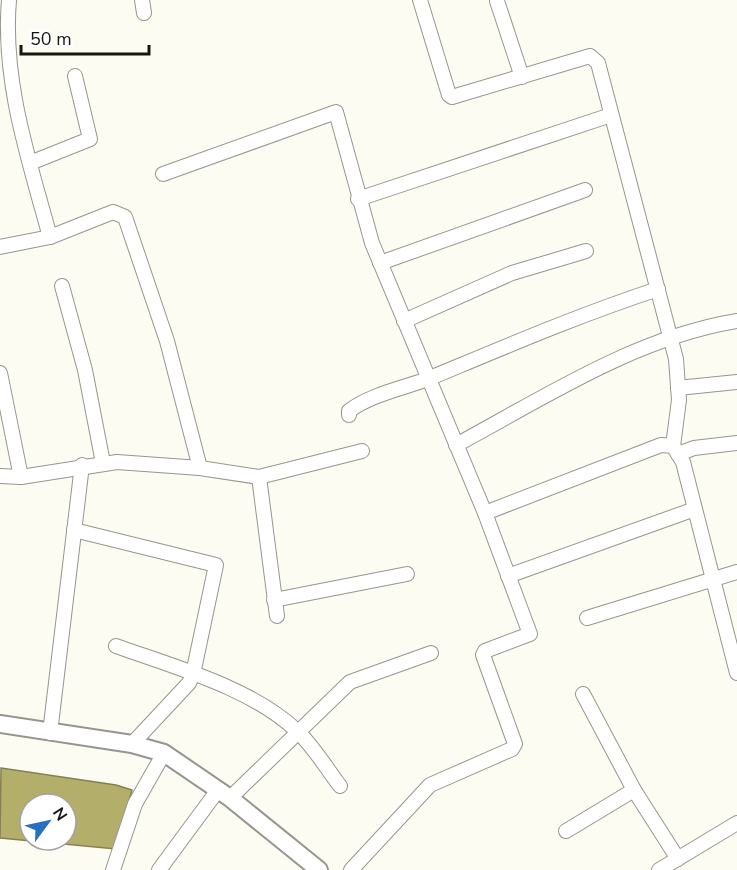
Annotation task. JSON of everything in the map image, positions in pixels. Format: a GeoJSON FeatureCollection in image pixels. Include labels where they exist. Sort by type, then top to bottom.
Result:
{"type":"FeatureCollection","features":[{"type":"Feature","properties":{"kind":"street"},"geometry":{"type":"LineString","coordinates":[[9,0],[7,26],[14,104],[50,237]]}},
{"type":"Feature","properties":{"kind":"street"},"geometry":{"type":"LineString","coordinates":[[420,0],[449,95],[452,97],[590,56],[594,57],[671,336],[678,388],[676,450],[683,462],[712,578],[733,647],[737,673]]}},
{"type":"Feature","properties":{"kind":"street"},"geometry":{"type":"LineString","coordinates":[[497,2],[522,77]]}},
{"type":"Feature","properties":{"kind":"street"},"geometry":{"type":"LineString","coordinates":[[30,163],[90,139],[75,76]]}},
{"type":"Feature","properties":{"kind":"street"},"geometry":{"type":"LineString","coordinates":[[163,174],[336,112],[358,199],[380,263],[485,513],[530,634],[486,651],[483,655],[515,744],[512,749],[430,785],[351,870]]}},
{"type":"Feature","properties":{"kind":"street"},"geometry":{"type":"LineString","coordinates":[[358,199],[611,115]]}},
{"type":"Feature","properties":{"kind":"street"},"geometry":{"type":"LineString","coordinates":[[380,263],[585,190]]}},
{"type":"Feature","properties":{"kind":"street"},"geometry":{"type":"LineString","coordinates":[[0,247],[50,237],[113,212],[125,217],[167,341],[201,468]]}},
{"type":"Feature","properties":{"kind":"street"},"geometry":{"type":"LineString","coordinates":[[404,321],[512,273],[586,251]]}},
{"type":"Feature","properties":{"kind":"street"},"geometry":{"type":"LineString","coordinates":[[62,286],[85,370],[103,463]]}},
{"type":"Feature","properties":{"kind":"street"},"geometry":{"type":"LineString","coordinates":[[349,415],[350,411],[362,404],[429,379],[555,324],[658,288]]}},
{"type":"Feature","properties":{"kind":"street"},"geometry":{"type":"LineString","coordinates":[[456,445],[616,359],[671,336],[737,321]]}},
{"type":"Feature","properties":{"kind":"street"},"geometry":{"type":"LineString","coordinates":[[0,373],[21,477]]}},
{"type":"Feature","properties":{"kind":"street"},"geometry":{"type":"LineString","coordinates":[[678,388],[737,382]]}},
{"type":"Feature","properties":{"kind":"street"},"geometry":{"type":"LineString","coordinates":[[485,513],[661,445],[676,450],[737,443]]}},
{"type":"Feature","properties":{"kind":"street"},"geometry":{"type":"LineString","coordinates":[[0,476],[21,477],[103,463],[201,468],[259,477],[362,450]]}},
{"type":"Feature","properties":{"kind":"street"},"geometry":{"type":"LineString","coordinates":[[51,733],[82,465]]}},
{"type":"Feature","properties":{"kind":"street"},"geometry":{"type":"LineString","coordinates":[[259,477],[277,616]]}},
{"type":"Feature","properties":{"kind":"street"},"geometry":{"type":"LineString","coordinates":[[508,576],[695,509]]}},
{"type":"Feature","properties":{"kind":"street"},"geometry":{"type":"LineString","coordinates":[[74,530],[216,565],[194,674],[189,683],[132,744]]}},
{"type":"Feature","properties":{"kind":"street"},"geometry":{"type":"LineString","coordinates":[[586,618],[737,572]]}},
{"type":"Feature","properties":{"kind":"street"},"geometry":{"type":"LineString","coordinates":[[274,600],[407,574]]}},
{"type":"Feature","properties":{"kind":"street"},"geometry":{"type":"LineString","coordinates":[[116,646],[194,674],[261,704],[298,732],[340,786]]}},
{"type":"Feature","properties":{"kind":"street"},"geometry":{"type":"LineString","coordinates":[[159,870],[224,794],[298,732],[350,682],[431,653]]}},
{"type":"Feature","properties":{"kind":"street"},"geometry":{"type":"LineString","coordinates":[[583,694],[634,790],[678,859]]}},
{"type":"Feature","properties":{"kind":"street"},"geometry":{"type":"LineString","coordinates":[[0,724],[132,744],[164,753],[224,794],[319,870]]}},
{"type":"Feature","properties":{"kind":"street"},"geometry":{"type":"LineString","coordinates":[[113,870],[135,804],[164,753]]}},
{"type":"Feature","properties":{"kind":"street"},"geometry":{"type":"LineString","coordinates":[[566,831],[634,790]]}},
{"type":"Feature","properties":{"kind":"street"},"geometry":{"type":"LineString","coordinates":[[659,870],[737,823]]}},
{"type":"Feature","properties":{"kind":"shaded area"},"geometry":{"type":"Polygon","coordinates":[[[1,768],[116,785],[132,790],[116,849],[78,845],[78,792],[18,792],[18,840],[0,838],[1,768]]]}}]}
